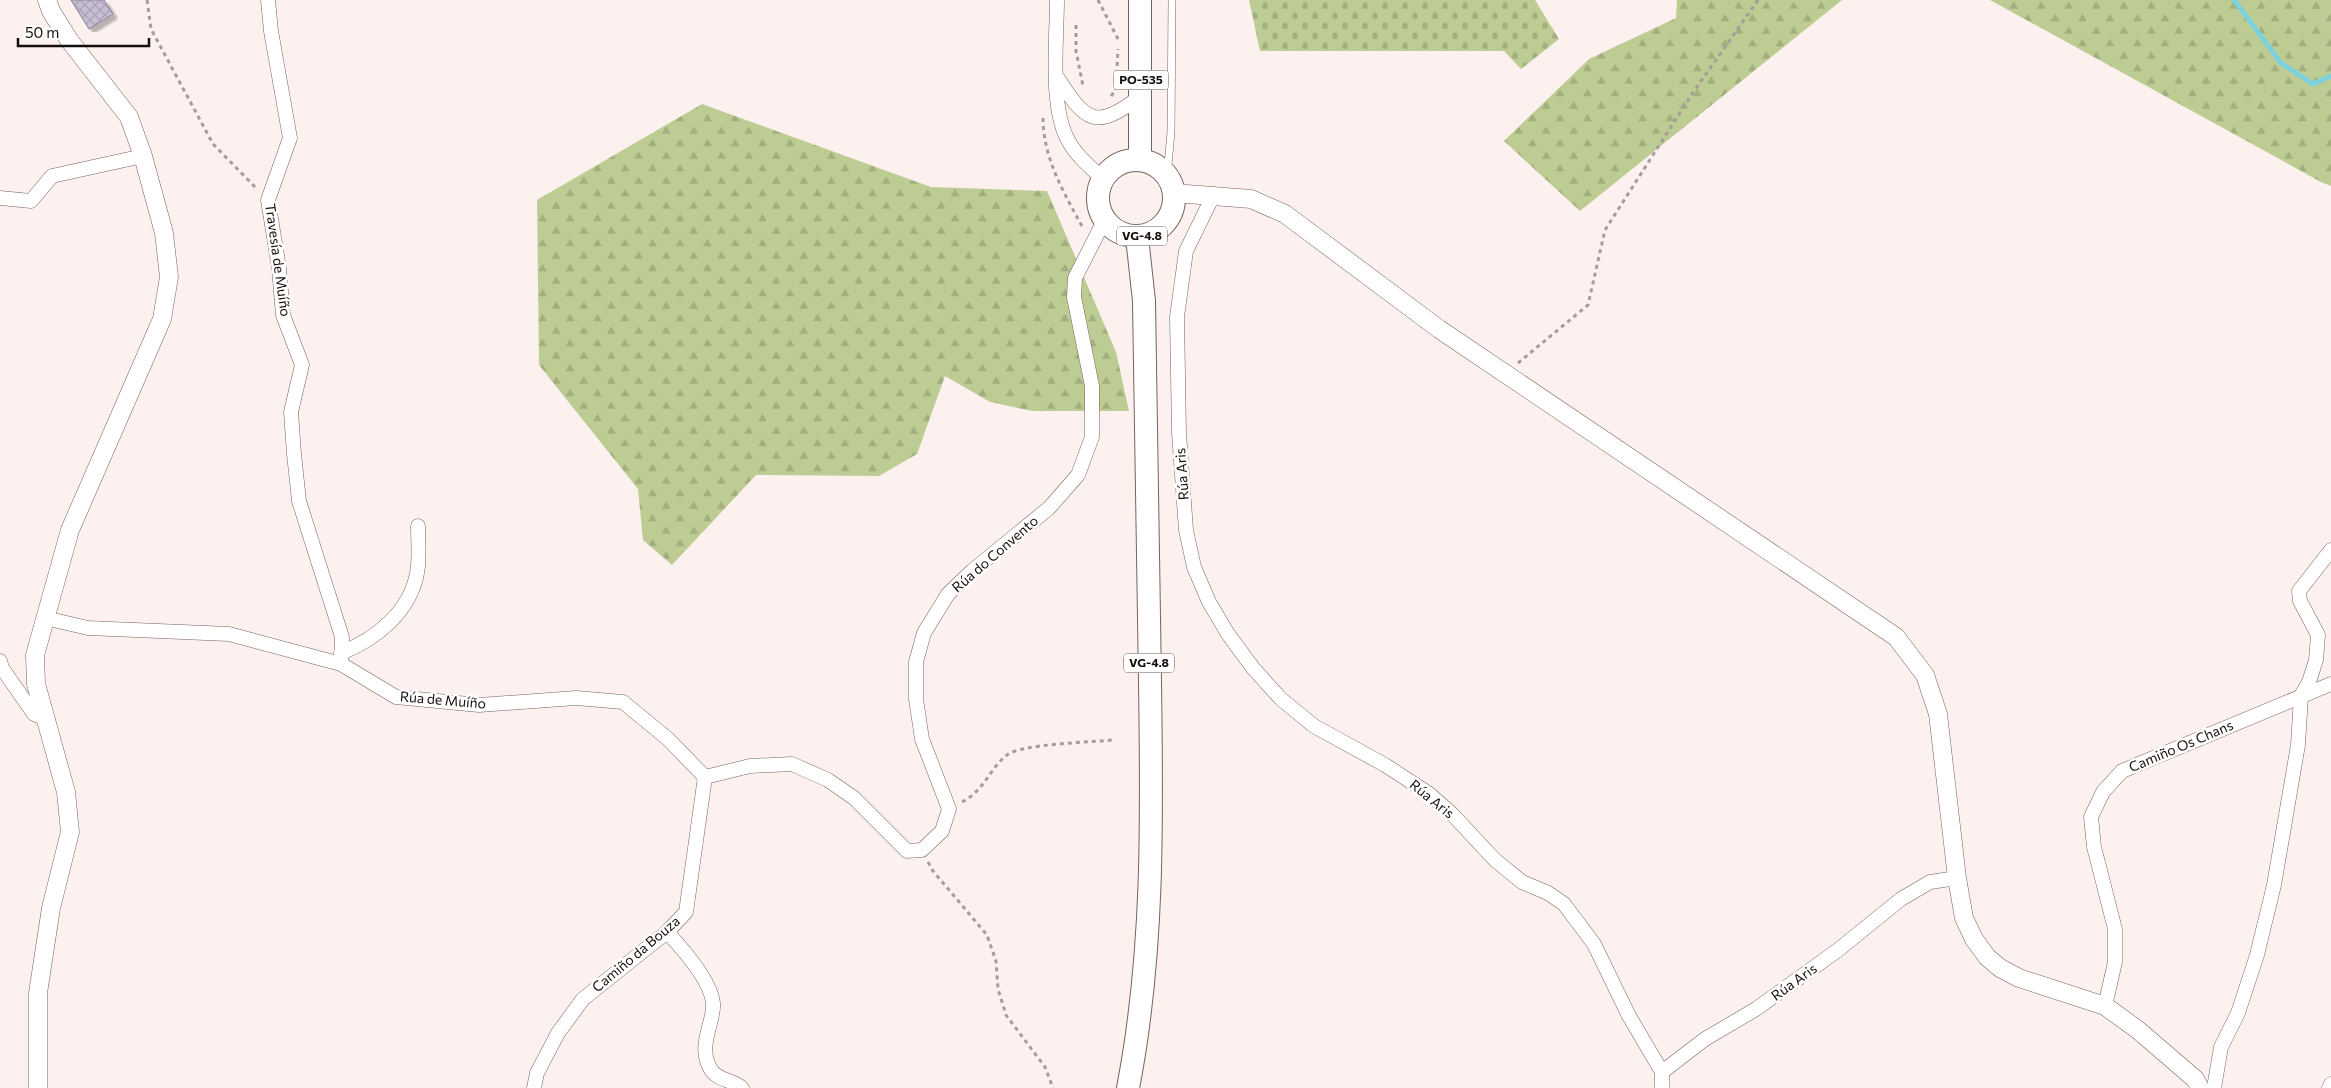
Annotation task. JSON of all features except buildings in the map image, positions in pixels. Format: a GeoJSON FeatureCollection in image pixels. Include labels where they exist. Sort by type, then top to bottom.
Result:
{"type":"FeatureCollection","features":[{"type":"Feature","properties":{"kind":"highway","name":"PO-535"},"geometry":{"type":"LineString","coordinates":[[1140,0],[1140,160]]}},
{"type":"Feature","properties":{"kind":"highway"},"geometry":{"type":"LineString","coordinates":[[1103,179],[1118,164],[1140,160],[1155,166],[1170,184]]}},
{"type":"Feature","properties":{"kind":"highway","name":"VG-4.8"},"geometry":{"type":"LineString","coordinates":[[1103,179],[1097,200],[1104,221],[1113,230],[1124,236],[1137,237],[1150,234],[1161,228],[1169,218],[1174,205],[1170,184]]}},
{"type":"Feature","properties":{"kind":"highway","name":"VG-4.8"},"geometry":{"type":"LineString","coordinates":[[1128,1088],[1138,1034],[1150,914],[1150,722],[1144,301],[1137,237]]}},
{"type":"Feature","properties":{"kind":"street"},"geometry":{"type":"LineString","coordinates":[[38,1088],[38,993],[51,908],[70,832],[66,792],[36,684],[35,655],[70,530],[162,319],[169,277],[164,233],[143,156],[129,116],[70,40],[51,11],[47,0]]}},
{"type":"Feature","properties":{"kind":"street","name":"Travesía de Muíño"},"geometry":{"type":"LineString","coordinates":[[268,0],[271,31],[290,138],[268,200],[279,268],[284,315],[302,365],[291,412],[300,501],[342,637],[341,659]]}},
{"type":"Feature","properties":{"kind":"street"},"geometry":{"type":"LineString","coordinates":[[1057,0],[1056,76],[1060,120],[1068,140],[1078,156],[1103,179]]}},
{"type":"Feature","properties":{"kind":"street"},"geometry":{"type":"LineString","coordinates":[[1056,76],[1081,112],[1093,117],[1106,118],[1119,112],[1141,96]]}},
{"type":"Feature","properties":{"kind":"street"},"geometry":{"type":"LineString","coordinates":[[0,198],[31,201],[52,176],[143,156]]}},
{"type":"Feature","properties":{"kind":"street"},"geometry":{"type":"LineString","coordinates":[[1170,184],[1214,194],[1251,199],[1285,214],[1439,329],[1896,637],[1925,675],[1938,714],[1957,878],[1964,918],[1974,939],[1987,958],[2000,968],[2019,978],[2105,1006],[2138,1030],[2195,1079],[2200,1088]]}},
{"type":"Feature","properties":{"kind":"street","name":"Rúa Aris"},"geometry":{"type":"LineString","coordinates":[[1214,194],[1186,252],[1177,317],[1179,433],[1186,530],[1194,567],[1210,602],[1228,634],[1253,668],[1281,699],[1314,726],[1384,765],[1428,793],[1452,814],[1495,860],[1522,882],[1548,893],[1564,904],[1594,944],[1630,1016],[1662,1072],[1705,1039],[1778,993],[1838,950],[1901,899],[1930,882],[1957,878]]}},
{"type":"Feature","properties":{"kind":"street","name":"Rúa do Convento"},"geometry":{"type":"LineString","coordinates":[[949,809],[922,739],[916,699],[916,662],[924,633],[948,594],[972,571],[1049,508],[1078,475],[1092,437],[1092,386],[1074,297],[1075,278],[1104,221]]}},
{"type":"Feature","properties":{"kind":"street"},"geometry":{"type":"LineString","coordinates":[[341,659],[365,644],[390,623],[409,596],[417,572],[418,526]]}},
{"type":"Feature","properties":{"kind":"street"},"geometry":{"type":"LineString","coordinates":[[2214,1088],[2221,1047],[2238,1013],[2249,980],[2274,885],[2298,745],[2301,696],[2309,682],[2316,660],[2318,635],[2300,601],[2299,591],[2331,550]]}},
{"type":"Feature","properties":{"kind":"street","name":"Rúa de Muíño"},"geometry":{"type":"LineString","coordinates":[[45,618],[88,628],[228,634],[341,659],[396,698],[479,706],[576,698],[622,702],[668,738],[705,776]]}},
{"type":"Feature","properties":{"kind":"street"},"geometry":{"type":"LineString","coordinates":[[1,666],[34,714],[45,719]]}},
{"type":"Feature","properties":{"kind":"street","name":"Camiño Os Chans"},"geometry":{"type":"LineString","coordinates":[[2105,1006],[2115,962],[2115,929],[2094,847],[2091,817],[2102,792],[2122,771],[2331,684]]}},
{"type":"Feature","properties":{"kind":"street"},"geometry":{"type":"LineString","coordinates":[[705,776],[750,766],[792,764],[828,780],[854,798],[907,851],[922,850],[942,831],[949,809]]}},
{"type":"Feature","properties":{"kind":"street","name":"Camiño da Bouza"},"geometry":{"type":"LineString","coordinates":[[534,1088],[537,1073],[558,1033],[583,999],[667,932],[686,912],[705,776]]}},
{"type":"Feature","properties":{"kind":"street"},"geometry":{"type":"LineString","coordinates":[[667,932],[686,952],[704,981],[713,1003],[705,1039],[709,1066],[717,1076],[742,1088]]}},
{"type":"Feature","properties":{"kind":"street"},"geometry":{"type":"LineString","coordinates":[[1662,1072],[1662,1088]]}},
{"type":"Feature","properties":{"kind":"street"},"geometry":{"type":"LineString","coordinates":[[2329,1088],[2331,1084]]}},
{"type":"Feature","properties":{"kind":"lane"},"geometry":{"type":"LineString","coordinates":[[1170,184],[1172,0]]}},
{"type":"Feature","properties":{"kind":"path"},"geometry":{"type":"LineString","coordinates":[[147,0],[151,29],[213,144],[268,200]]}},
{"type":"Feature","properties":{"kind":"path"},"geometry":{"type":"LineString","coordinates":[[1098,0],[1118,36],[1116,90],[1106,99]]}},
{"type":"Feature","properties":{"kind":"path"},"geometry":{"type":"LineString","coordinates":[[1505,373],[1588,305],[1605,230],[1692,94],[1758,0]]}},
{"type":"Feature","properties":{"kind":"path"},"geometry":{"type":"LineString","coordinates":[[1076,26],[1076,51],[1083,87]]}},
{"type":"Feature","properties":{"kind":"path"},"geometry":{"type":"LineString","coordinates":[[1118,49],[1141,49]]}},
{"type":"Feature","properties":{"kind":"path"},"geometry":{"type":"LineString","coordinates":[[949,809],[975,795],[1007,754],[1037,746],[1114,740]]}},
{"type":"Feature","properties":{"kind":"path"},"geometry":{"type":"LineString","coordinates":[[922,850],[933,871],[987,935],[996,962],[998,989],[1006,1015],[1046,1067],[1053,1088]]}},
{"type":"Feature","properties":{"kind":"green space"},"geometry":{"type":"Polygon","coordinates":[[[1249,0],[1535,0],[1559,39],[1521,69],[1504,51],[1260,51],[1249,0]]]}},
{"type":"Feature","properties":{"kind":"green space"},"geometry":{"type":"Polygon","coordinates":[[[1677,0],[1842,0],[1580,211],[1504,141],[1589,59],[1676,18],[1677,0]]]}},
{"type":"Feature","properties":{"kind":"green space"},"geometry":{"type":"Polygon","coordinates":[[[1990,0],[2331,0],[2331,186],[2321,182],[1990,0]]]}},
{"type":"Feature","properties":{"kind":"green space"},"geometry":{"type":"Polygon","coordinates":[[[702,104],[931,187],[1047,191],[1116,352],[1129,411],[1032,411],[990,402],[945,376],[917,454],[879,476],[756,475],[672,565],[643,540],[638,489],[539,365],[537,200],[702,104]]]}},
{"type":"Feature","properties":{"kind":"waterway"},"geometry":{"type":"LineString","coordinates":[[2234,0],[2281,63],[2313,84],[2331,76]]}}]}
